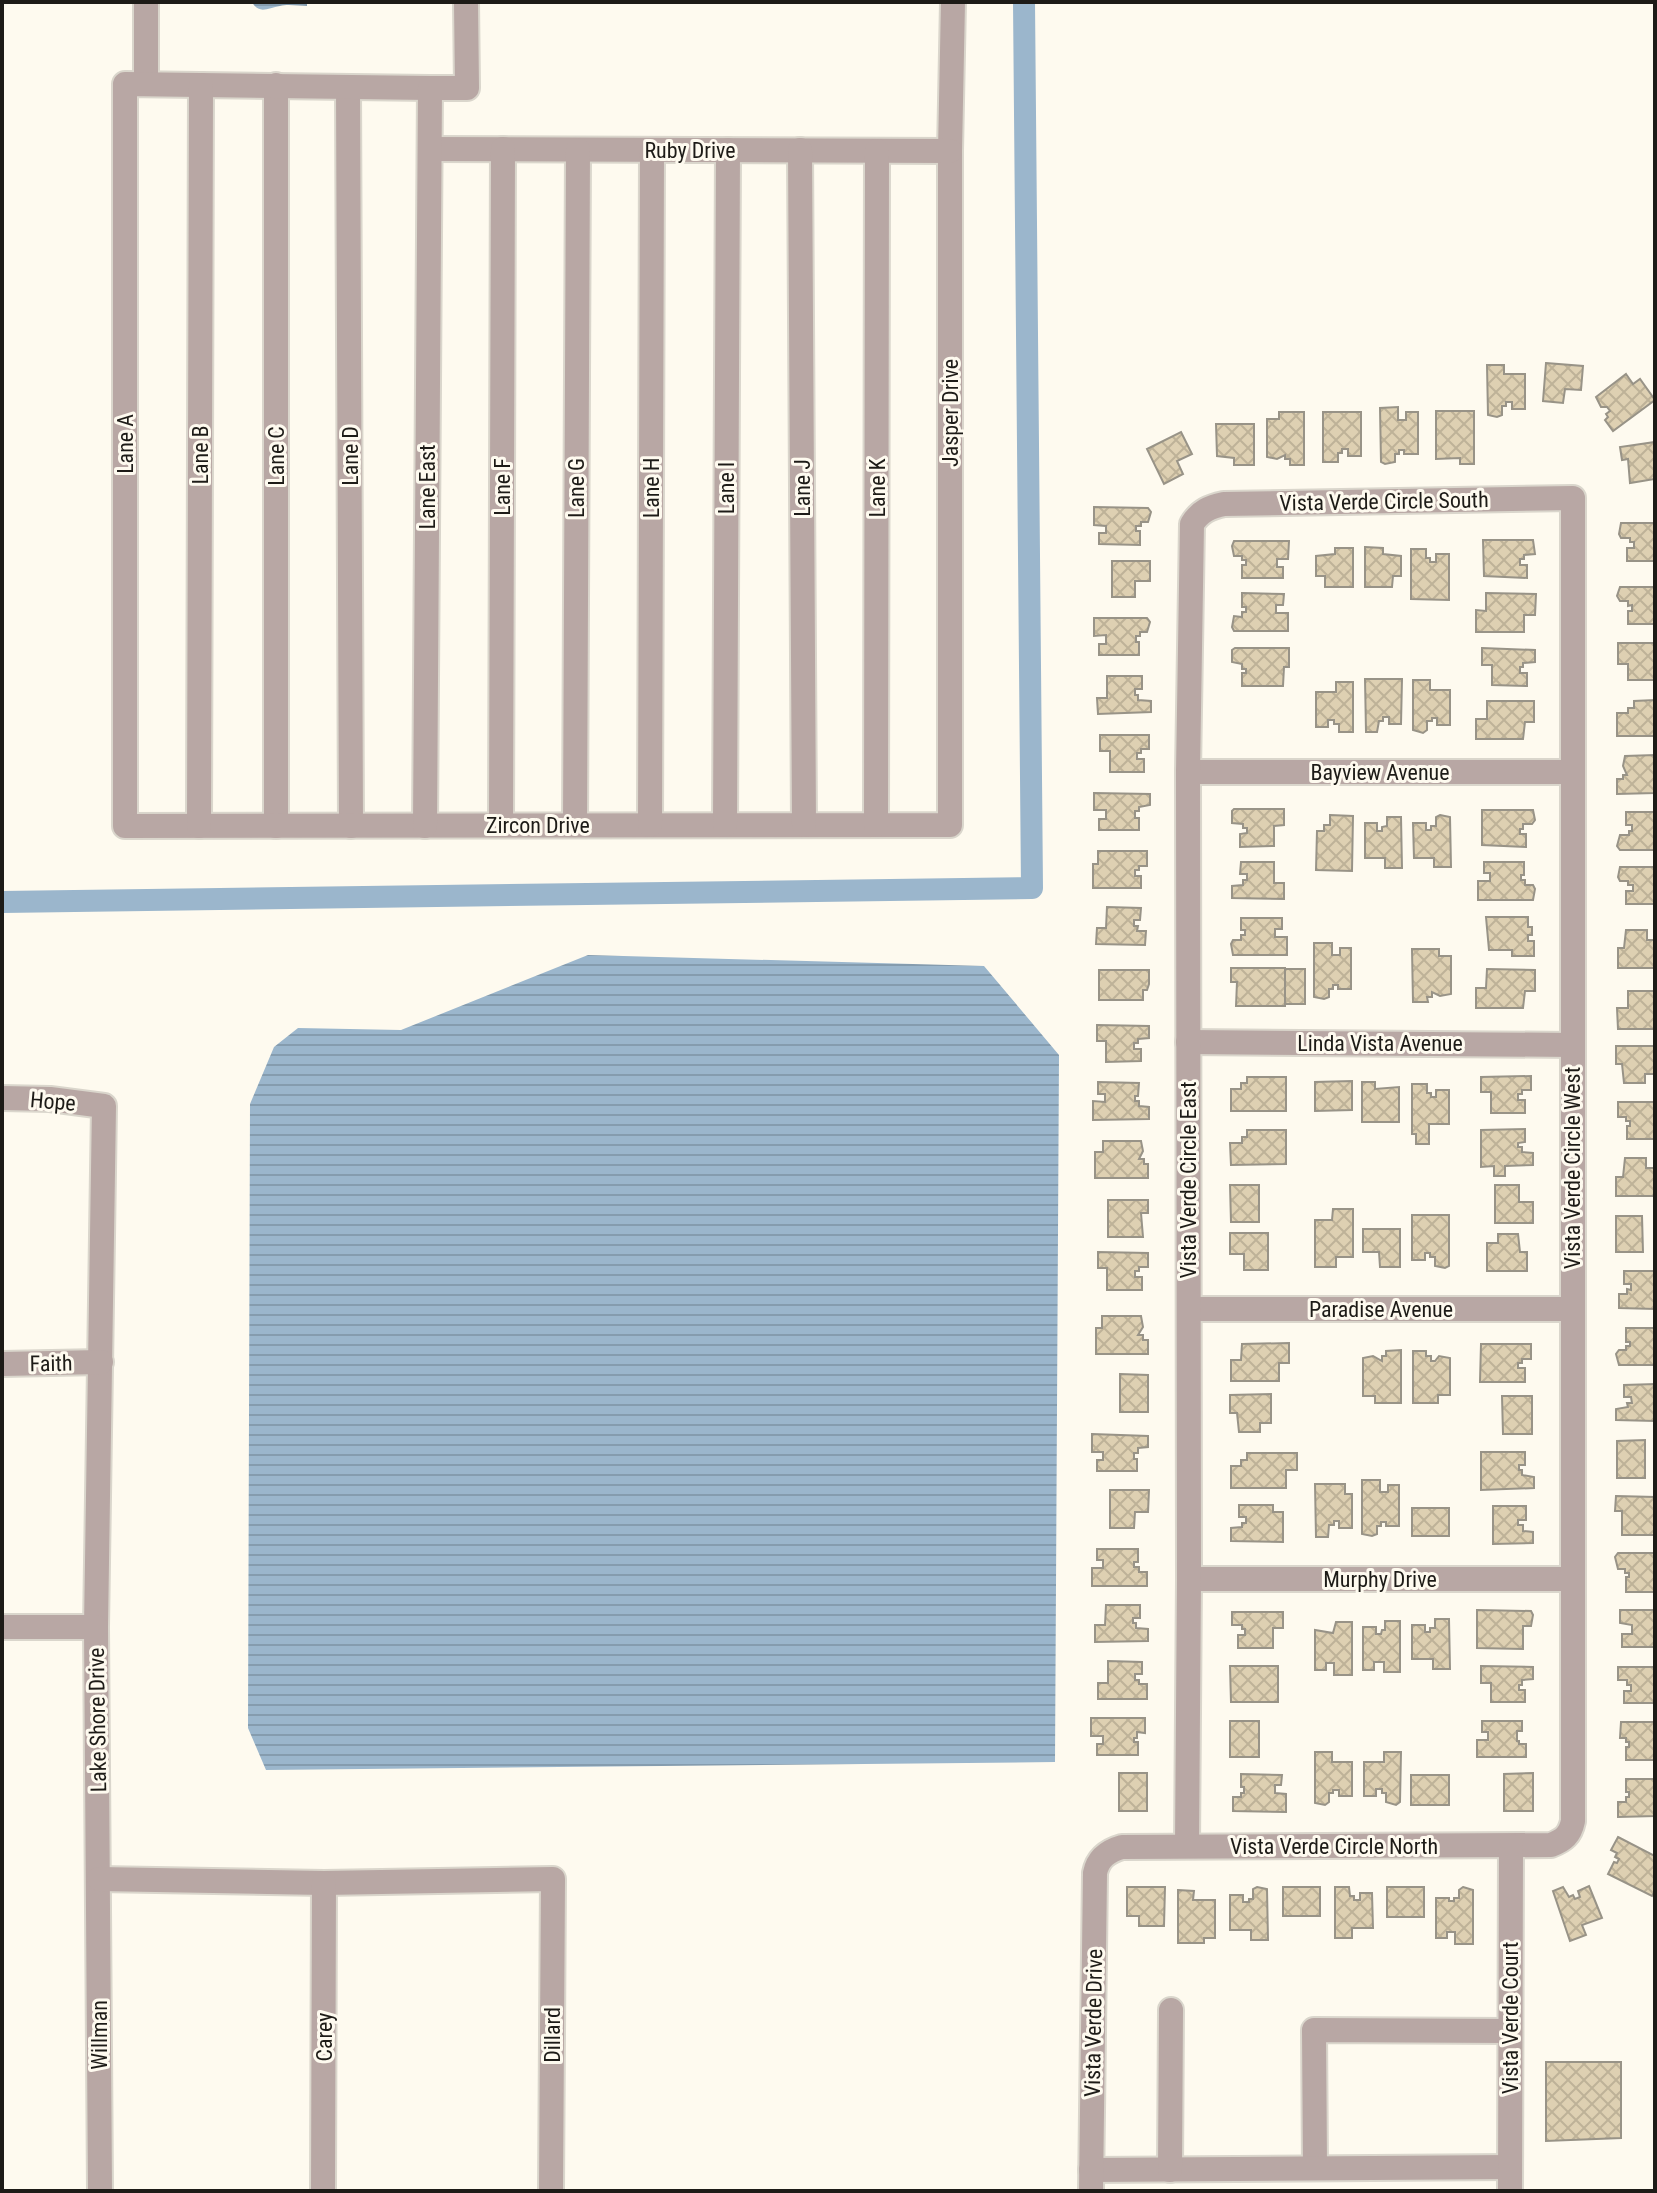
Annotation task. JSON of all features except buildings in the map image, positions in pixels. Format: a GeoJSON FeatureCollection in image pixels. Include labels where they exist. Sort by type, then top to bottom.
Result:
{"type":"FeatureCollection","features":[{"type":"Feature","properties":{"kind":"street"},"geometry":{"type":"LineString","coordinates":[[146,2],[146,84],[467,88],[466,2]]}},
{"type":"Feature","properties":{"kind":"street","name":"Jasper Drive"},"geometry":{"type":"LineString","coordinates":[[950,825],[950,151],[953,2]]}},
{"type":"Feature","properties":{"kind":"street","name":"Lane A"},"geometry":{"type":"LineString","coordinates":[[125,826],[125,84],[146,84]]}},
{"type":"Feature","properties":{"kind":"street","name":"Lane B"},"geometry":{"type":"LineString","coordinates":[[199,826],[201,85]]}},
{"type":"Feature","properties":{"kind":"street","name":"Lane C"},"geometry":{"type":"LineString","coordinates":[[276,85],[276,826]]}},
{"type":"Feature","properties":{"kind":"street","name":"Lane D"},"geometry":{"type":"LineString","coordinates":[[348,87],[351,826]]}},
{"type":"Feature","properties":{"kind":"street","name":"Lane East"},"geometry":{"type":"LineString","coordinates":[[425,826],[430,88]]}},
{"type":"Feature","properties":{"kind":"street","name":"Ruby Drive"},"geometry":{"type":"LineString","coordinates":[[430,149],[950,151]]}},
{"type":"Feature","properties":{"kind":"street","name":"Lane F"},"geometry":{"type":"LineString","coordinates":[[501,825],[503,149]]}},
{"type":"Feature","properties":{"kind":"street","name":"Lane G"},"geometry":{"type":"LineString","coordinates":[[575,825],[578,150]]}},
{"type":"Feature","properties":{"kind":"street","name":"Lane H"},"geometry":{"type":"LineString","coordinates":[[650,825],[652,150]]}},
{"type":"Feature","properties":{"kind":"street","name":"Lane I"},"geometry":{"type":"LineString","coordinates":[[725,825],[728,150]]}},
{"type":"Feature","properties":{"kind":"street","name":"Lane J"},"geometry":{"type":"LineString","coordinates":[[800,150],[804,825]]}},
{"type":"Feature","properties":{"kind":"street","name":"Lane K"},"geometry":{"type":"LineString","coordinates":[[876,825],[877,151]]}},
{"type":"Feature","properties":{"kind":"street","name":"Vista Verde Circle South"},"geometry":{"type":"LineString","coordinates":[[1198,515],[1209,507],[1224,504],[1573,498]]}},
{"type":"Feature","properties":{"kind":"street","name":"Vista Verde Circle West"},"geometry":{"type":"LineString","coordinates":[[1567,1837],[1573,1821],[1573,498]]}},
{"type":"Feature","properties":{"kind":"street","name":"Vista Verde Circle East"},"geometry":{"type":"LineString","coordinates":[[1187,1846],[1188,772],[1190,535],[1198,515]]}},
{"type":"Feature","properties":{"kind":"street","name":"Bayview Avenue"},"geometry":{"type":"LineString","coordinates":[[1188,772],[1573,772]]}},
{"type":"Feature","properties":{"kind":"street","name":"Zircon Drive"},"geometry":{"type":"LineString","coordinates":[[125,826],[950,825]]}},
{"type":"Feature","properties":{"kind":"street","name":"Linda Vista Avenue"},"geometry":{"type":"LineString","coordinates":[[1188,1042],[1573,1045]]}},
{"type":"Feature","properties":{"kind":"street","name":"Hope"},"geometry":{"type":"LineString","coordinates":[[2,1098],[50,1099],[104,1106]]}},
{"type":"Feature","properties":{"kind":"street","name":"Lake Shore Drive"},"geometry":{"type":"LineString","coordinates":[[99,1879],[96,1627],[104,1106]]}},
{"type":"Feature","properties":{"kind":"street","name":"Paradise Avenue"},"geometry":{"type":"LineString","coordinates":[[1189,1309],[1572,1309]]}},
{"type":"Feature","properties":{"kind":"street","name":"Faith"},"geometry":{"type":"LineString","coordinates":[[2,1364],[101,1362]]}},
{"type":"Feature","properties":{"kind":"street","name":"Murphy Drive"},"geometry":{"type":"LineString","coordinates":[[1189,1579],[1572,1579]]}},
{"type":"Feature","properties":{"kind":"street"},"geometry":{"type":"LineString","coordinates":[[2,1627],[96,1627]]}},
{"type":"Feature","properties":{"kind":"street","name":"Vista Verde Circle North"},"geometry":{"type":"LineString","coordinates":[[1103,1857],[1111,1850],[1122,1847],[1511,1846],[1551,1845],[1567,1837]]}},
{"type":"Feature","properties":{"kind":"street","name":"Vista Verde Court"},"geometry":{"type":"LineString","coordinates":[[1510,2179],[1511,1846]]}},
{"type":"Feature","properties":{"kind":"street","name":"Vista Verde Drive"},"geometry":{"type":"LineString","coordinates":[[1091,2181],[1095,1873],[1103,1857]]}},
{"type":"Feature","properties":{"kind":"street"},"geometry":{"type":"LineString","coordinates":[[99,1879],[324,1883]]}},
{"type":"Feature","properties":{"kind":"street","name":"Willman"},"geometry":{"type":"LineString","coordinates":[[99,1879],[100,2191]]}},
{"type":"Feature","properties":{"kind":"street","name":"Dillard"},"geometry":{"type":"LineString","coordinates":[[324,1883],[553,1879],[551,2191]]}},
{"type":"Feature","properties":{"kind":"street","name":"Carey"},"geometry":{"type":"LineString","coordinates":[[323,2191],[324,1883]]}},
{"type":"Feature","properties":{"kind":"street"},"geometry":{"type":"LineString","coordinates":[[1170,2170],[1171,2010]]}},
{"type":"Feature","properties":{"kind":"street"},"geometry":{"type":"LineString","coordinates":[[1315,2168],[1314,2030],[1510,2031]]}},
{"type":"Feature","properties":{"kind":"street"},"geometry":{"type":"LineString","coordinates":[[1091,2181],[1170,2170],[1315,2168],[1510,2179]]}},
{"type":"Feature","properties":{"kind":"water"},"geometry":{"type":"Polygon","coordinates":[[[252,2],[307,2],[307,6],[286,5],[261,10],[252,2]]]}},
{"type":"Feature","properties":{"kind":"water"},"geometry":{"type":"Polygon","coordinates":[[[588,955],[984,966],[1059,1055],[1055,1762],[266,1770],[248,1728],[250,1104],[274,1047],[298,1028],[401,1030],[588,955]]]}},
{"type":"Feature","properties":{"kind":"waterway"},"geometry":{"type":"LineString","coordinates":[[2,902],[1032,888],[1024,2]]}}]}
